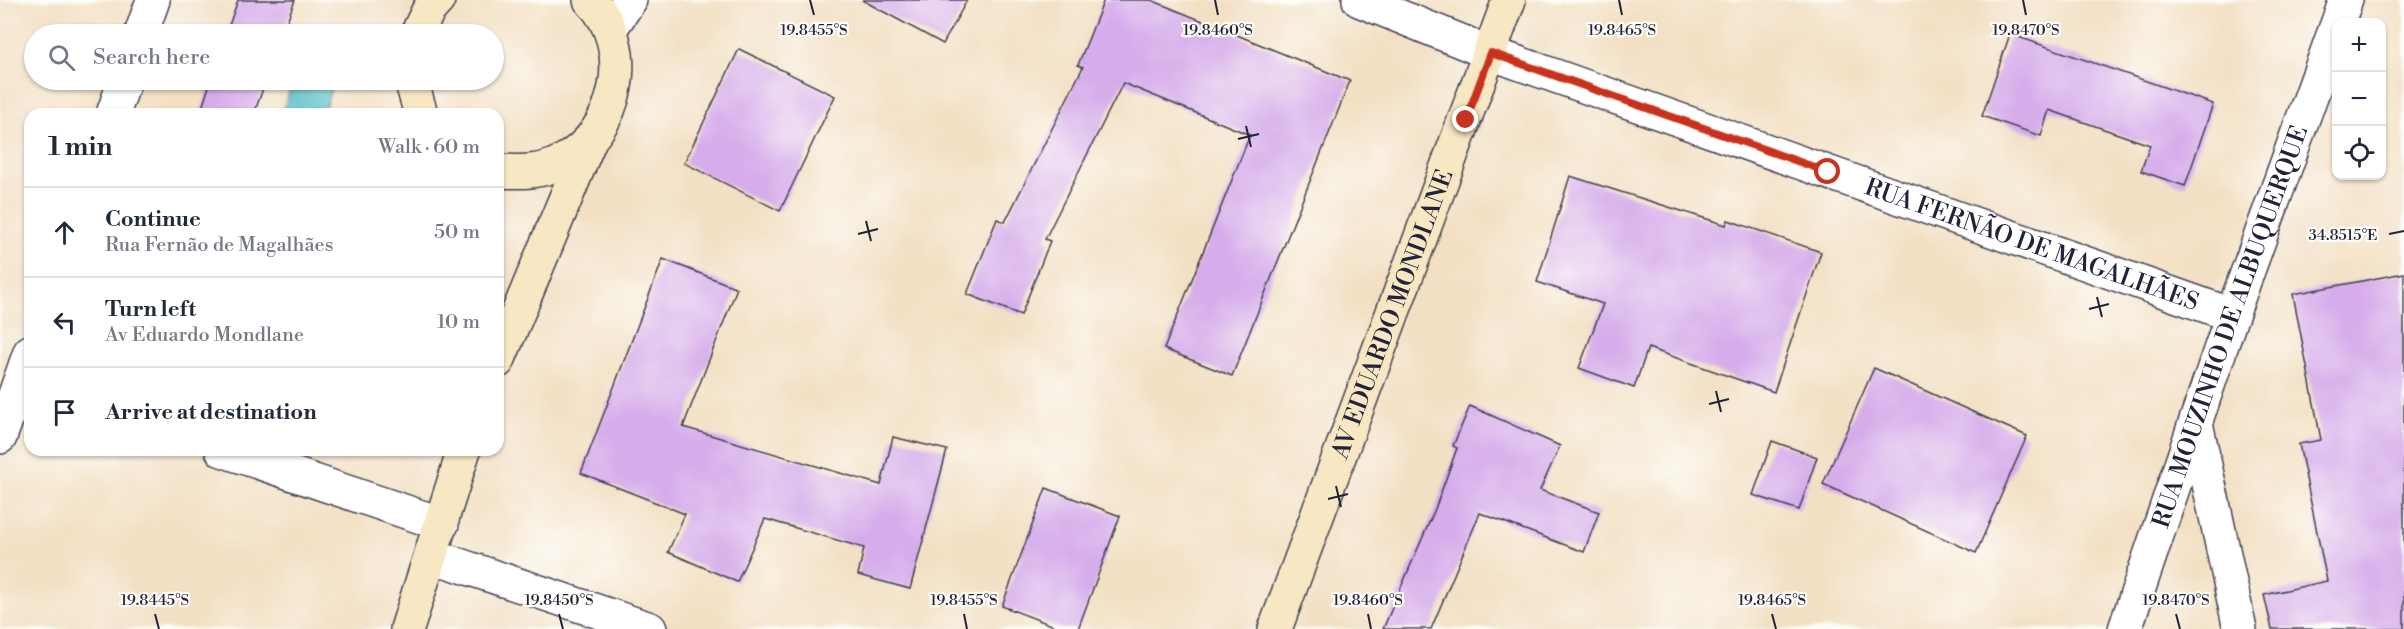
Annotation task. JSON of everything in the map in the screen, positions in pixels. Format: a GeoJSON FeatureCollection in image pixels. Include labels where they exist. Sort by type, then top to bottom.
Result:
{"type":"FeatureCollection","features":[{"type":"Feature","properties":{"kind":"street"},"geometry":{"type":"LineString","coordinates":[[145,24],[153,0]]}},
{"type":"Feature","properties":{"kind":"street"},"geometry":{"type":"LineString","coordinates":[[404,0],[410,24]]}},
{"type":"Feature","properties":{"kind":"street"},"geometry":{"type":"LineString","coordinates":[[422,24],[428,10],[438,0]]}},
{"type":"Feature","properties":{"kind":"street"},"geometry":{"type":"LineString","coordinates":[[504,347],[589,142],[606,117],[616,88],[617,58],[610,29],[590,0]]}},
{"type":"Feature","properties":{"kind":"street"},"geometry":{"type":"LineString","coordinates":[[610,29],[630,0]]}},
{"type":"Feature","properties":{"kind":"street","name":"RUA FERNÃO DE MAGALHÃES"},"geometry":{"type":"LineString","coordinates":[[1359,0],[1491,53],[2232,315]]}},
{"type":"Feature","properties":{"kind":"street","name":"AV EDUARDO MONDLANE"},"geometry":{"type":"LineString","coordinates":[[1275,629],[1509,0]]}},
{"type":"Feature","properties":{"kind":"street"},"geometry":{"type":"LineString","coordinates":[[2339,18],[2346,0]]}},
{"type":"Feature","properties":{"kind":"street","name":"RUA MOUZINHO DE ALBUQUERQUE"},"geometry":{"type":"LineString","coordinates":[[2125,629],[2232,315],[2332,41]]}},
{"type":"Feature","properties":{"kind":"street"},"geometry":{"type":"LineString","coordinates":[[115,108],[121,90]]}},
{"type":"Feature","properties":{"kind":"street"},"geometry":{"type":"LineString","coordinates":[[414,90],[419,108]]}},
{"type":"Feature","properties":{"kind":"street"},"geometry":{"type":"LineString","coordinates":[[504,171],[529,173],[561,162],[589,142]]}},
{"type":"Feature","properties":{"kind":"street"},"geometry":{"type":"LineString","coordinates":[[0,435],[24,380]]}},
{"type":"Feature","properties":{"kind":"street"},"geometry":{"type":"LineString","coordinates":[[2196,421],[2240,629]]}},
{"type":"Feature","properties":{"kind":"street"},"geometry":{"type":"LineString","coordinates":[[240,456],[442,524]]}},
{"type":"Feature","properties":{"kind":"street"},"geometry":{"type":"LineString","coordinates":[[407,629],[462,456]]}},
{"type":"Feature","properties":{"kind":"street"},"geometry":{"type":"LineString","coordinates":[[432,556],[650,629]]}},
{"type":"Feature","properties":{"kind":"water"},"geometry":{"type":"Polygon","coordinates":[[[290,90],[331,90],[325,108],[284,108],[290,90]]]}},
{"type":"Feature","properties":{"kind":"building"},"geometry":{"type":"Polygon","coordinates":[[[238,0],[295,0],[286,24],[230,24],[238,0]]]}},
{"type":"Feature","properties":{"kind":"building"},"geometry":{"type":"Polygon","coordinates":[[[862,0],[967,0],[943,44],[862,0]]]}},
{"type":"Feature","properties":{"kind":"building"},"geometry":{"type":"Polygon","coordinates":[[[1104,0],[1151,0],[1350,81],[1232,376],[1164,349],[1250,135],[1123,83],[1045,239],[1050,241],[1021,315],[967,294],[997,219],[1005,222],[1083,67],[1078,65],[1104,0]]]}},
{"type":"Feature","properties":{"kind":"building"},"geometry":{"type":"Polygon","coordinates":[[[2010,34],[2213,104],[2185,186],[2141,171],[2150,145],[2049,110],[2041,136],[1982,116],[2010,34]]]}},
{"type":"Feature","properties":{"kind":"building"},"geometry":{"type":"Polygon","coordinates":[[[739,49],[835,96],[780,211],[684,163],[739,49]]]}},
{"type":"Feature","properties":{"kind":"building"},"geometry":{"type":"Polygon","coordinates":[[[208,90],[262,90],[256,108],[202,108],[208,90]]]}},
{"type":"Feature","properties":{"kind":"building"},"geometry":{"type":"Polygon","coordinates":[[[1570,176],[1726,225],[1728,220],[1821,252],[1774,392],[1648,348],[1634,388],[1579,368],[1603,304],[1537,282],[1570,176]]]}},
{"type":"Feature","properties":{"kind":"building"},"geometry":{"type":"Polygon","coordinates":[[[663,259],[737,288],[683,427],[881,485],[893,437],[947,450],[910,589],[858,575],[864,548],[765,519],[737,582],[668,552],[685,514],[581,473],[663,259]]]}},
{"type":"Feature","properties":{"kind":"building"},"geometry":{"type":"Polygon","coordinates":[[[2404,273],[2404,629],[2272,629],[2264,595],[2327,581],[2299,444],[2321,440],[2293,294],[2404,273]]]}},
{"type":"Feature","properties":{"kind":"building"},"geometry":{"type":"Polygon","coordinates":[[[1874,368],[2027,436],[1976,553],[1823,484],[1874,368]]]}},
{"type":"Feature","properties":{"kind":"building"},"geometry":{"type":"Polygon","coordinates":[[[1470,406],[1560,446],[1540,490],[1599,512],[1584,552],[1480,513],[1431,629],[1383,629],[1435,509],[1457,448],[1453,446],[1470,406]]]}},
{"type":"Feature","properties":{"kind":"building"},"geometry":{"type":"Polygon","coordinates":[[[1772,441],[1817,457],[1799,510],[1753,495],[1772,441]]]}},
{"type":"Feature","properties":{"kind":"building"},"geometry":{"type":"Polygon","coordinates":[[[1046,488],[1120,516],[1078,629],[1062,629],[1002,606],[1046,488]]]}},
{"type":"Feature","properties":{"kind":"route"},"geometry":{"type":"LineString","coordinates":[[1466,120],[1491,53],[1828,172]]}}]}
